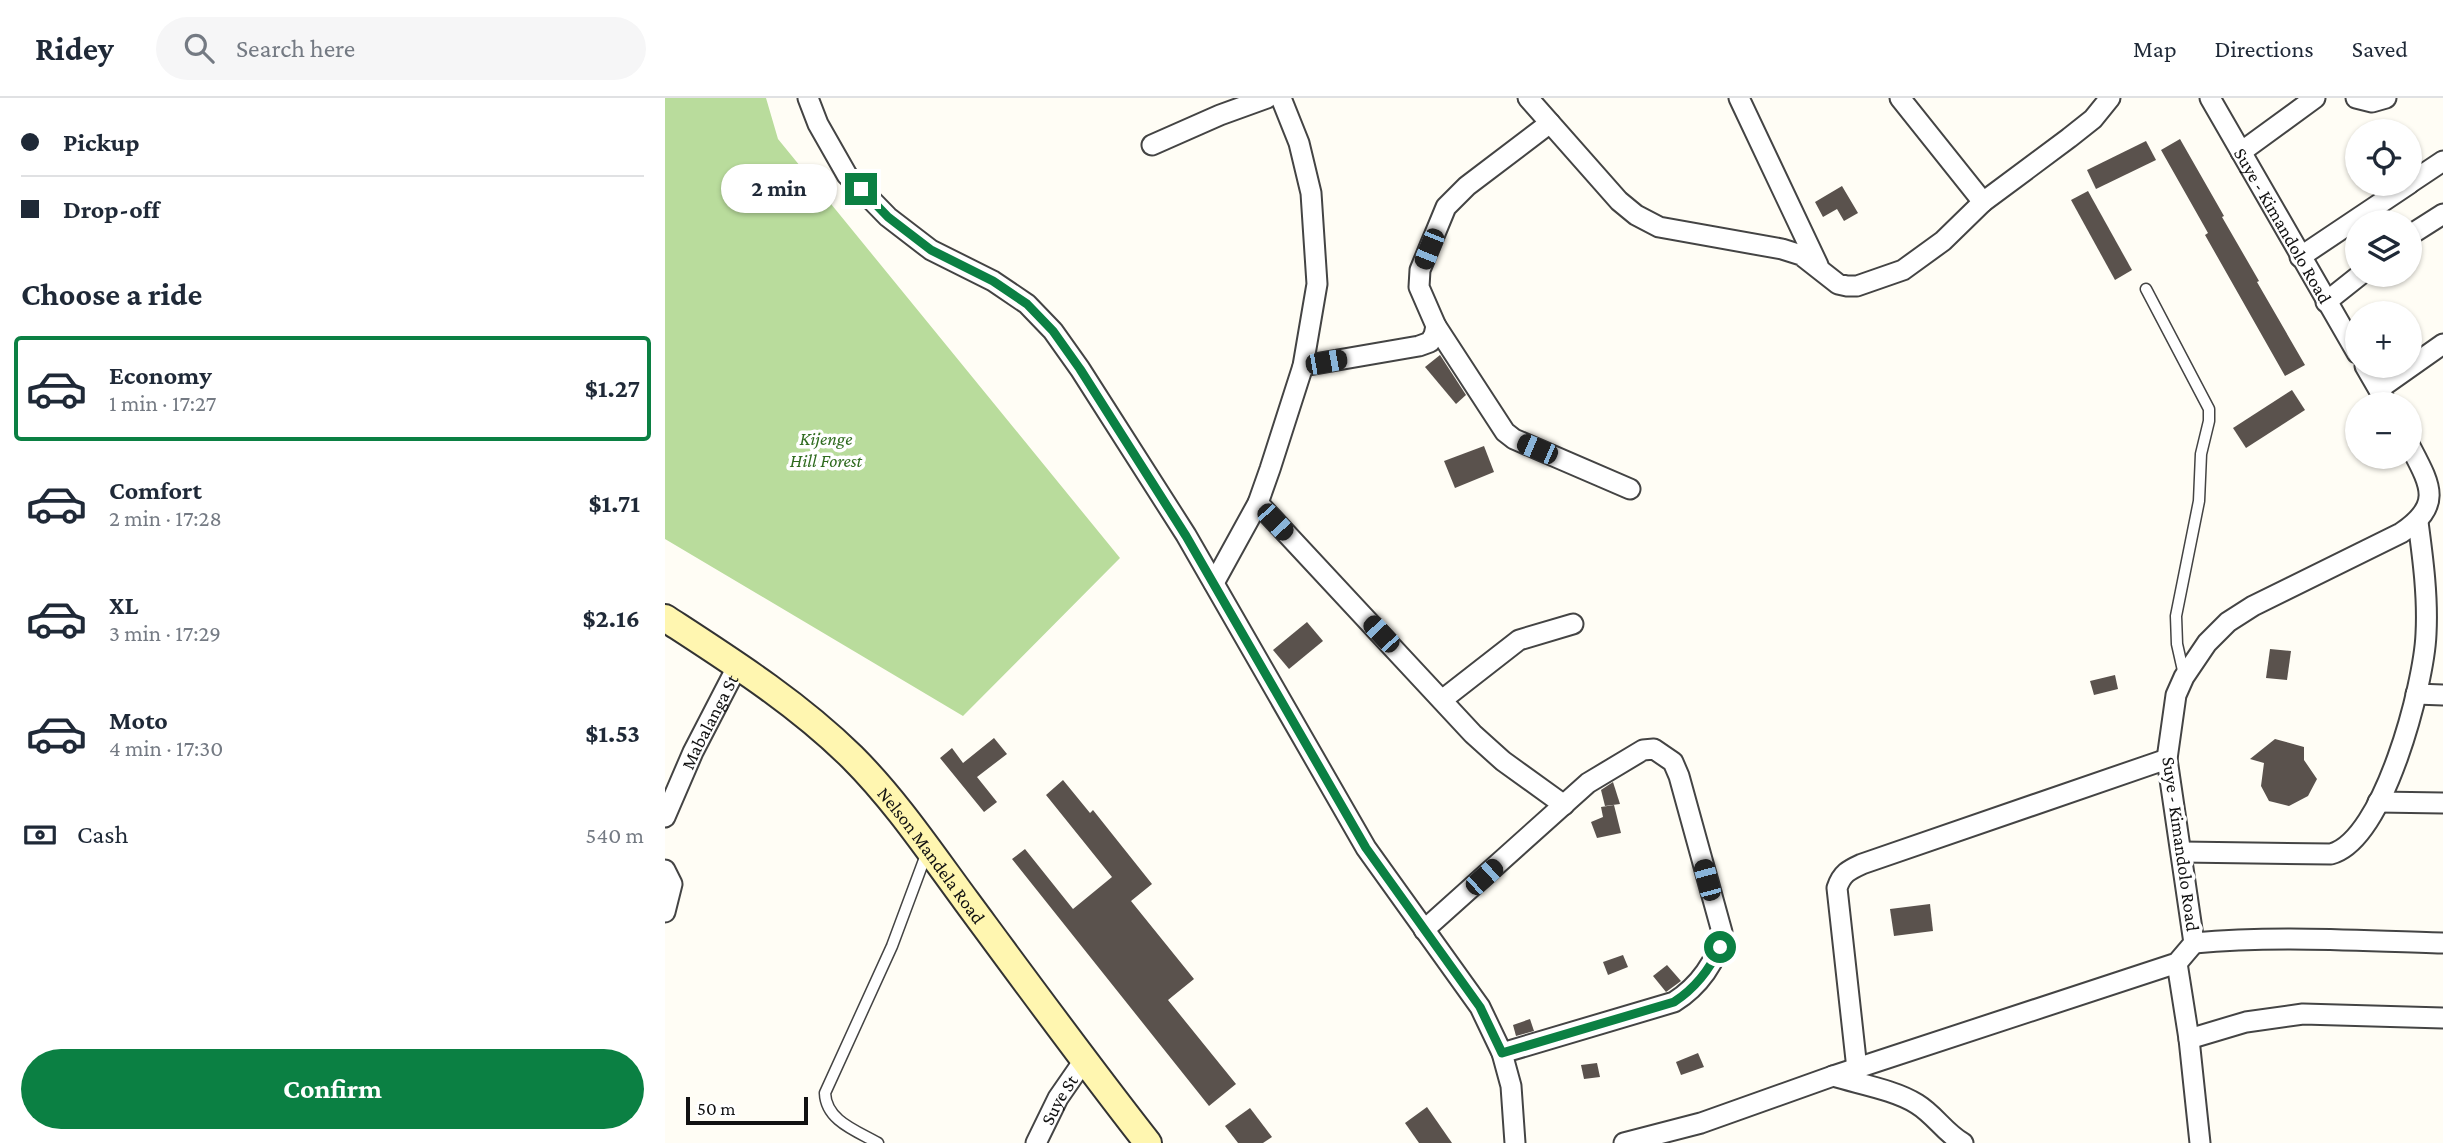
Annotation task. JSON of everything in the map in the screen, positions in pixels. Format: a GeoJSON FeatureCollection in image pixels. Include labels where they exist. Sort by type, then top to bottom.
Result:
{"type":"FeatureCollection","features":[{"type":"Feature","properties":{"kind":"main road","name":"Nelson Mandela Road"},"geometry":{"type":"LineString","coordinates":[[665,618],[784,697],[851,756],[903,813],[1148,1143]]}},
{"type":"Feature","properties":{"kind":"street"},"geometry":{"type":"LineString","coordinates":[[808,98],[818,124],[847,175],[888,217],[931,250],[993,281],[1027,304],[1053,331],[1080,369],[1215,583],[1366,848],[1480,1007],[1502,1053],[1511,1086],[1515,1143]]}},
{"type":"Feature","properties":{"kind":"street"},"geometry":{"type":"LineString","coordinates":[[1151,145],[1267,98]]}},
{"type":"Feature","properties":{"kind":"street"},"geometry":{"type":"LineString","coordinates":[[1215,583],[1258,503],[1303,366],[1317,284],[1311,193],[1299,142],[1281,98]]}},
{"type":"Feature","properties":{"kind":"street"},"geometry":{"type":"LineString","coordinates":[[1528,98],[1619,201],[1636,215],[1660,227],[1782,249],[1801,255],[1838,284],[1847,286],[1857,286],[1903,270],[1943,242],[1983,202],[2093,119],[2110,98]]}},
{"type":"Feature","properties":{"kind":"street"},"geometry":{"type":"LineString","coordinates":[[1739,98],[1819,267]]}},
{"type":"Feature","properties":{"kind":"street"},"geometry":{"type":"LineString","coordinates":[[1900,98],[1983,202]]}},
{"type":"Feature","properties":{"kind":"street","name":"Suye - Kimandolo Road"},"geometry":{"type":"LineString","coordinates":[[2210,98],[2345,333]]}},
{"type":"Feature","properties":{"kind":"street"},"geometry":{"type":"LineString","coordinates":[[2241,152],[2315,98]]}},
{"type":"Feature","properties":{"kind":"street"},"geometry":{"type":"LineString","coordinates":[[2356,98],[2372,103],[2386,98]]}},
{"type":"Feature","properties":{"kind":"street"},"geometry":{"type":"LineString","coordinates":[[1550,123],[1467,186],[1446,207],[1420,270],[1419,287],[1436,326],[1505,432],[1514,439],[1630,489]]}},
{"type":"Feature","properties":{"kind":"street"},"geometry":{"type":"LineString","coordinates":[[2422,175],[2443,161]]}},
{"type":"Feature","properties":{"kind":"street"},"geometry":{"type":"LineString","coordinates":[[2300,257],[2390,196]]}},
{"type":"Feature","properties":{"kind":"street"},"geometry":{"type":"LineString","coordinates":[[2422,227],[2443,214]]}},
{"type":"Feature","properties":{"kind":"street"},"geometry":{"type":"LineString","coordinates":[[2326,302],[2345,287]]}},
{"type":"Feature","properties":{"kind":"street"},"geometry":{"type":"LineString","coordinates":[[1303,366],[1419,346],[1430,341],[1436,326]]}},
{"type":"Feature","properties":{"kind":"street"},"geometry":{"type":"LineString","coordinates":[[2389,392],[2443,344]]}},
{"type":"Feature","properties":{"kind":"street","name":"Suye - Kimandolo Road"},"geometry":{"type":"LineString","coordinates":[[2177,963],[2194,943],[2167,759],[2176,695],[2207,643],[2228,622],[2253,606],[2418,522],[2437,497],[2421,469]]}},
{"type":"Feature","properties":{"kind":"street"},"geometry":{"type":"LineString","coordinates":[[1258,503],[1473,734],[1503,761],[1564,806]]}},
{"type":"Feature","properties":{"kind":"street"},"geometry":{"type":"LineString","coordinates":[[2182,852],[2331,854],[2351,844],[2363,831],[2386,786],[2411,717],[2435,634],[2433,562],[2418,522]]}},
{"type":"Feature","properties":{"kind":"street"},"geometry":{"type":"LineString","coordinates":[[1442,701],[1519,640],[1573,624]]}},
{"type":"Feature","properties":{"kind":"street","name":"Mabalanga St"},"geometry":{"type":"LineString","coordinates":[[665,817],[693,752],[738,665]]}},
{"type":"Feature","properties":{"kind":"street"},"geometry":{"type":"LineString","coordinates":[[2416,694],[2443,695]]}},
{"type":"Feature","properties":{"kind":"street"},"geometry":{"type":"LineString","coordinates":[[1424,930],[1588,783],[1643,750],[1654,749],[1662,752],[1673,762],[1722,932],[1720,947],[1714,959],[1695,985],[1674,1002],[1502,1053]]}},
{"type":"Feature","properties":{"kind":"street"},"geometry":{"type":"LineString","coordinates":[[1857,1069],[1837,888],[1840,877],[1862,864],[2167,759]]}},
{"type":"Feature","properties":{"kind":"street"},"geometry":{"type":"LineString","coordinates":[[2378,802],[2443,803]]}},
{"type":"Feature","properties":{"kind":"street"},"geometry":{"type":"LineString","coordinates":[[665,870],[672,884],[665,912]]}},
{"type":"Feature","properties":{"kind":"street"},"geometry":{"type":"LineString","coordinates":[[2194,943],[2283,938],[2443,943]]}},
{"type":"Feature","properties":{"kind":"street"},"geometry":{"type":"LineString","coordinates":[[1624,1143],[1701,1123],[1833,1076],[2177,963],[2189,1039],[2200,1143]]}},
{"type":"Feature","properties":{"kind":"street"},"geometry":{"type":"LineString","coordinates":[[2189,1039],[2246,1022],[2303,1014],[2443,1018]]}},
{"type":"Feature","properties":{"kind":"street","name":"Suye St"},"geometry":{"type":"LineString","coordinates":[[1036,1143],[1058,1098],[1084,1059]]}},
{"type":"Feature","properties":{"kind":"street"},"geometry":{"type":"LineString","coordinates":[[1833,1076],[1911,1100],[1925,1109],[1949,1135],[1963,1143]]}},
{"type":"Feature","properties":{"kind":"lane"},"geometry":{"type":"LineString","coordinates":[[2146,289],[2209,409],[2209,421],[2201,454],[2199,501],[2176,616],[2177,644],[2185,677]]}},
{"type":"Feature","properties":{"kind":"lane"},"geometry":{"type":"LineString","coordinates":[[879,1143],[840,1122],[825,1103],[825,1093],[892,946],[928,848]]}},
{"type":"Feature","properties":{"kind":"green space","name":"Kijenge Hill Forest"},"geometry":{"type":"Polygon","coordinates":[[[665,98],[766,98],[778,139],[1120,558],[963,716],[665,539],[665,98]]]}},
{"type":"Feature","properties":{"kind":"building"},"geometry":{"type":"Polygon","coordinates":[[[2180,139],[2305,365],[2285,376],[2205,235],[2208,233],[2161,150],[2180,139]]]}},
{"type":"Feature","properties":{"kind":"building"},"geometry":{"type":"Polygon","coordinates":[[[2146,141],[2156,160],[2096,189],[2087,170],[2146,141]]]}},
{"type":"Feature","properties":{"kind":"building"},"geometry":{"type":"Polygon","coordinates":[[[1842,186],[1858,213],[1844,221],[1837,209],[1823,217],[1815,202],[1842,186]]]}},
{"type":"Feature","properties":{"kind":"building"},"geometry":{"type":"Polygon","coordinates":[[[2088,191],[2132,270],[2115,280],[2071,200],[2088,191]]]}},
{"type":"Feature","properties":{"kind":"building"},"geometry":{"type":"Polygon","coordinates":[[[1440,355],[1466,395],[1456,404],[1425,367],[1440,355]]]}},
{"type":"Feature","properties":{"kind":"building"},"geometry":{"type":"Polygon","coordinates":[[[2292,390],[2305,410],[2246,448],[2233,428],[2292,390]]]}},
{"type":"Feature","properties":{"kind":"building"},"geometry":{"type":"Polygon","coordinates":[[[1484,446],[1494,472],[1455,488],[1444,461],[1484,446]]]}},
{"type":"Feature","properties":{"kind":"building"},"geometry":{"type":"Polygon","coordinates":[[[1307,622],[1323,641],[1289,669],[1273,650],[1307,622]]]}},
{"type":"Feature","properties":{"kind":"building"},"geometry":{"type":"Polygon","coordinates":[[[2270,649],[2291,651],[2287,680],[2266,678],[2270,649]]]}},
{"type":"Feature","properties":{"kind":"building"},"geometry":{"type":"Polygon","coordinates":[[[2115,675],[2118,689],[2094,695],[2090,681],[2115,675]]]}},
{"type":"Feature","properties":{"kind":"building"},"geometry":{"type":"Polygon","coordinates":[[[994,738],[1007,754],[977,777],[997,802],[984,812],[940,758],[952,748],[963,763],[994,738]]]}},
{"type":"Feature","properties":{"kind":"building"},"geometry":{"type":"Polygon","coordinates":[[[2275,739],[2304,747],[2304,760],[2317,779],[2308,796],[2289,806],[2269,801],[2261,786],[2264,763],[2250,759],[2275,739]]]}},
{"type":"Feature","properties":{"kind":"building"},"geometry":{"type":"Polygon","coordinates":[[[1063,780],[1090,813],[1093,810],[1152,884],[1131,901],[1194,979],[1168,1000],[1236,1084],[1209,1106],[1012,859],[1025,849],[1073,909],[1112,877],[1046,795],[1063,780]]]}},
{"type":"Feature","properties":{"kind":"building"},"geometry":{"type":"Polygon","coordinates":[[[1613,782],[1620,804],[1605,806],[1601,790],[1613,782]]]}},
{"type":"Feature","properties":{"kind":"building"},"geometry":{"type":"Polygon","coordinates":[[[1614,805],[1621,833],[1597,838],[1591,822],[1603,817],[1601,807],[1614,805]]]}},
{"type":"Feature","properties":{"kind":"building"},"geometry":{"type":"Polygon","coordinates":[[[1930,904],[1933,931],[1894,936],[1890,909],[1930,904]]]}},
{"type":"Feature","properties":{"kind":"building"},"geometry":{"type":"Polygon","coordinates":[[[1623,955],[1628,967],[1608,975],[1603,962],[1623,955]]]}},
{"type":"Feature","properties":{"kind":"building"},"geometry":{"type":"Polygon","coordinates":[[[1667,965],[1681,981],[1666,992],[1653,976],[1667,965]]]}},
{"type":"Feature","properties":{"kind":"building"},"geometry":{"type":"Polygon","coordinates":[[[1530,1019],[1534,1031],[1516,1036],[1513,1025],[1530,1019]]]}},
{"type":"Feature","properties":{"kind":"building"},"geometry":{"type":"Polygon","coordinates":[[[1698,1053],[1704,1067],[1681,1075],[1676,1062],[1698,1053]]]}},
{"type":"Feature","properties":{"kind":"building"},"geometry":{"type":"Polygon","coordinates":[[[1597,1063],[1600,1077],[1584,1079],[1581,1065],[1597,1063]]]}},
{"type":"Feature","properties":{"kind":"building"},"geometry":{"type":"Polygon","coordinates":[[[1427,1107],[1452,1143],[1419,1143],[1405,1123],[1427,1107]]]}},
{"type":"Feature","properties":{"kind":"building"},"geometry":{"type":"Polygon","coordinates":[[[1250,1108],[1272,1137],[1263,1143],[1238,1143],[1225,1126],[1250,1108]]]}},
{"type":"Feature","properties":{"kind":"route"},"geometry":{"type":"LineString","coordinates":[[861,189],[888,217],[931,250],[993,281],[1027,304],[1053,331],[1080,369],[1215,583],[1306,747],[1366,848],[1480,1007],[1502,1053],[1674,1002],[1695,985],[1720,947]]}}]}
